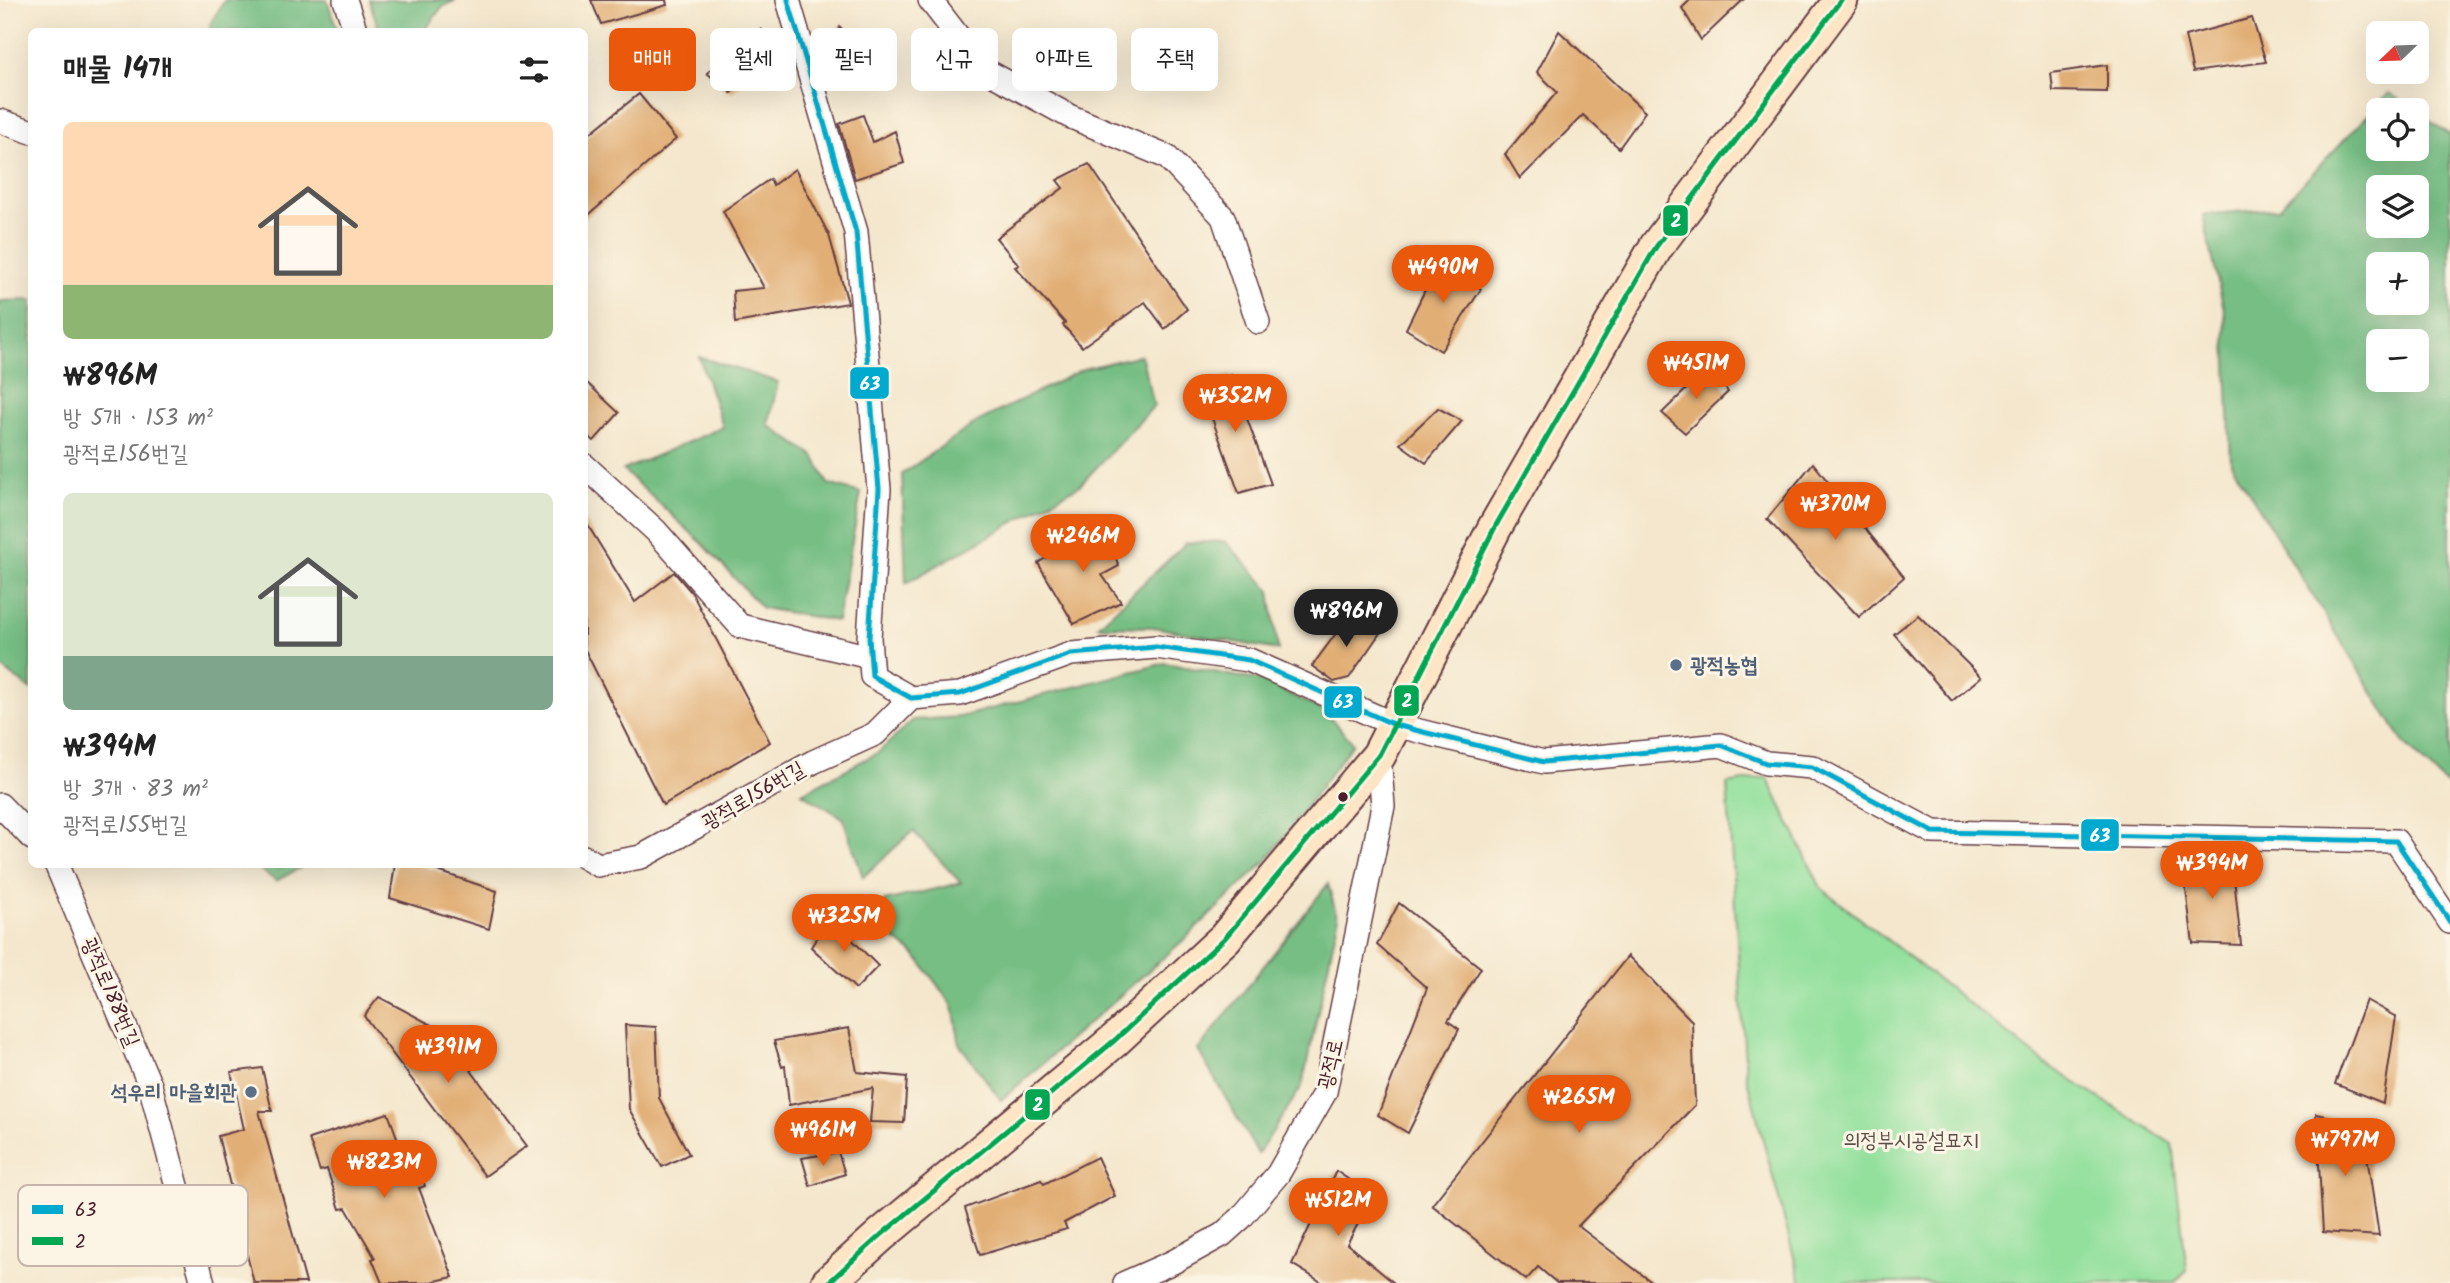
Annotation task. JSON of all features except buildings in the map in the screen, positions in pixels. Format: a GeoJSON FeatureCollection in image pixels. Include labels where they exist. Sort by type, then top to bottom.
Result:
{"type":"FeatureCollection","features":[{"type":"Feature","properties":{"kind":"main road"},"geometry":{"type":"LineString","coordinates":[[828,1283],[881,1235],[1115,1040],[1225,938],[1379,755],[1495,527],[1656,247],[1841,0]]}},
{"type":"Feature","properties":{"kind":"street"},"geometry":{"type":"LineString","coordinates":[[345,0],[355,28]]}},
{"type":"Feature","properties":{"kind":"street"},"geometry":{"type":"LineString","coordinates":[[788,0],[856,232],[879,489],[869,638],[872,676],[911,698],[960,694],[1071,654],[1156,648],[1250,660],[1395,724],[1544,762],[1721,745],[1766,763],[1812,767],[1933,832],[2396,841],[2450,922]]}},
{"type":"Feature","properties":{"kind":"street"},"geometry":{"type":"LineString","coordinates":[[930,0],[984,69],[1069,116],[1167,157],[1223,217],[1258,322]]}},
{"type":"Feature","properties":{"kind":"street"},"geometry":{"type":"LineString","coordinates":[[0,121],[28,131]]}},
{"type":"Feature","properties":{"kind":"street"},"geometry":{"type":"LineString","coordinates":[[588,469],[656,531],[740,626],[870,657]]}},
{"type":"Feature","properties":{"kind":"street","name":"광적로156번길"},"geometry":{"type":"LineString","coordinates":[[588,859],[598,865],[641,857],[813,762],[875,734],[911,698]]}},
{"type":"Feature","properties":{"kind":"street","name":"광적로"},"geometry":{"type":"LineString","coordinates":[[1125,1283],[1174,1262],[1222,1235],[1241,1218],[1278,1174],[1325,1092],[1383,806],[1379,755]]}},
{"type":"Feature","properties":{"kind":"street"},"geometry":{"type":"LineString","coordinates":[[0,805],[28,834]]}},
{"type":"Feature","properties":{"kind":"street","name":"광적로188번길"},"geometry":{"type":"LineString","coordinates":[[58,868],[150,1085],[177,1185]]}},
{"type":"Feature","properties":{"kind":"street","name":"광적로188번길"},"geometry":{"type":"LineString","coordinates":[[198,1266],[203,1283]]}},
{"type":"Feature","properties":{"kind":"green space"},"geometry":{"type":"Polygon","coordinates":[[[225,0],[327,0],[337,28],[210,28],[225,0]]]}},
{"type":"Feature","properties":{"kind":"green space"},"geometry":{"type":"Polygon","coordinates":[[[369,0],[456,0],[442,7],[426,28],[379,28],[369,0]]]}},
{"type":"Feature","properties":{"kind":"green space"},"geometry":{"type":"Polygon","coordinates":[[[2389,93],[2397,98],[2384,98],[2389,93]]]}},
{"type":"Feature","properties":{"kind":"green space"},"geometry":{"type":"Polygon","coordinates":[[[2366,117],[2366,161],[2429,161],[2429,120],[2450,135],[2450,788],[2404,743],[2231,463],[2225,314],[2203,215],[2279,208],[2366,117]]]}},
{"type":"Feature","properties":{"kind":"green space"},"geometry":{"type":"Polygon","coordinates":[[[28,300],[28,688],[0,666],[0,301],[28,300]]]}},
{"type":"Feature","properties":{"kind":"green space"},"geometry":{"type":"Polygon","coordinates":[[[1141,355],[1154,406],[1080,485],[906,583],[902,474],[977,422],[1083,369],[1141,355]]]}},
{"type":"Feature","properties":{"kind":"green space"},"geometry":{"type":"Polygon","coordinates":[[[699,357],[778,382],[768,425],[814,456],[828,484],[861,493],[837,621],[762,608],[703,544],[623,470],[723,427],[699,357]]]}},
{"type":"Feature","properties":{"kind":"green space"},"geometry":{"type":"Polygon","coordinates":[[[1225,541],[1270,590],[1278,650],[1153,627],[1098,626],[1186,543],[1225,541]]]}},
{"type":"Feature","properties":{"kind":"green space"},"geometry":{"type":"Polygon","coordinates":[[[1165,663],[1262,681],[1324,711],[1353,743],[1266,861],[1187,937],[1001,1100],[960,1045],[953,1006],[915,955],[888,934],[884,901],[961,883],[913,831],[863,877],[843,818],[802,793],[879,752],[913,720],[960,717],[1165,663]]]}},
{"type":"Feature","properties":{"kind":"green space","name":"의정부시공설묘지"},"geometry":{"type":"Polygon","coordinates":[[[1767,777],[1821,888],[2046,1064],[2172,1144],[2187,1271],[2174,1283],[1801,1283],[1746,1075],[1727,784],[1767,777]]]}},
{"type":"Feature","properties":{"kind":"green space"},"geometry":{"type":"Polygon","coordinates":[[[258,868],[300,868],[276,881],[258,868]]]}},
{"type":"Feature","properties":{"kind":"green space"},"geometry":{"type":"Polygon","coordinates":[[[1328,884],[1338,920],[1302,1086],[1258,1154],[1198,1050],[1328,884]]]}},
{"type":"Feature","properties":{"kind":"transit line","name":"63"},"geometry":{"type":"LineString","coordinates":[[788,0],[856,232],[879,489],[869,638],[872,676],[911,698],[960,694],[1071,654],[1156,647],[1249,660],[1395,725],[1544,762],[1721,745],[1766,763],[1812,767],[1933,832],[2396,841],[2450,922]]}},
{"type":"Feature","properties":{"kind":"transit line","name":"2"},"geometry":{"type":"LineString","coordinates":[[828,1283],[881,1235],[1115,1040],[1225,938],[1379,755],[1495,527],[1656,247],[1841,0]]}},
{"type":"Feature","properties":{"kind":"place","name":"광적농협"},"geometry":{"type":"Point","coordinates":[1676,665]}},
{"type":"Feature","properties":{"kind":"place","name":"석우리 마을회관"},"geometry":{"type":"Point","coordinates":[251,1092]}}]}
